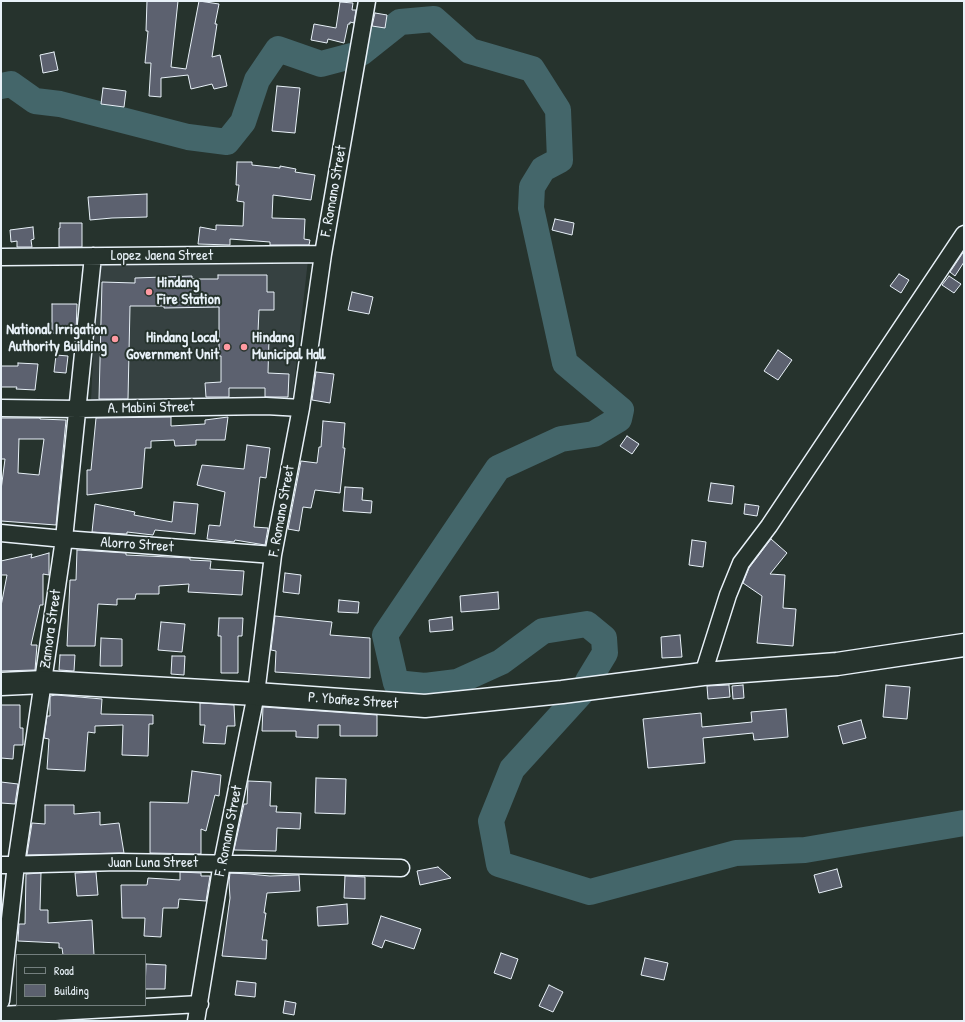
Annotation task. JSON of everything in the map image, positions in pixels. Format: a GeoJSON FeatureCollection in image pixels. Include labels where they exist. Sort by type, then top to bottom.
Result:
{"type":"FeatureCollection","features":[{"type":"Feature","properties":{"kind":"street","name":"F. Romano Street"},"geometry":{"type":"LineString","coordinates":[[196,1021],[222,863],[256,694],[273,555],[301,408],[323,254],[367,1]]}},
{"type":"Feature","properties":{"kind":"street"},"geometry":{"type":"LineString","coordinates":[[703,674],[728,596],[741,563],[769,526],[964,234]]}},
{"type":"Feature","properties":{"kind":"street","name":"Lopez Jaena Street"},"geometry":{"type":"LineString","coordinates":[[1,257],[323,254]]}},
{"type":"Feature","properties":{"kind":"street","name":"Zamora Street"},"geometry":{"type":"LineString","coordinates":[[1,1001],[8,865],[44,682],[64,539],[93,256]]}},
{"type":"Feature","properties":{"kind":"street","name":"A. Mabini Street"},"geometry":{"type":"LineString","coordinates":[[1,408],[77,409],[266,406],[301,408]]}},
{"type":"Feature","properties":{"kind":"street","name":"Alorro Street"},"geometry":{"type":"LineString","coordinates":[[1,533],[273,555]]}},
{"type":"Feature","properties":{"kind":"street","name":"P. Ybañez Street"},"geometry":{"type":"LineString","coordinates":[[1,684],[44,682],[256,694],[425,706],[562,692],[703,674],[837,664],[964,645]]}},
{"type":"Feature","properties":{"kind":"street","name":"Juan Luna Street"},"geometry":{"type":"LineString","coordinates":[[8,865],[119,862],[401,868]]}},
{"type":"Feature","properties":{"kind":"street"},"geometry":{"type":"LineString","coordinates":[[1,1015],[200,1004]]}},
{"type":"Feature","properties":{"kind":"shaded area"},"geometry":{"type":"Polygon","coordinates":[[[308,260],[292,401],[91,400],[98,262],[308,260]]]}},
{"type":"Feature","properties":{"kind":"building"},"geometry":{"type":"Polygon","coordinates":[[[147,1],[178,1],[171,67],[186,69],[199,1],[219,4],[215,24],[217,24],[212,57],[220,55],[227,86],[214,89],[212,84],[191,89],[188,75],[161,78],[161,97],[149,96],[151,63],[145,63],[148,31],[146,31],[147,1]]]}},
{"type":"Feature","properties":{"kind":"building"},"geometry":{"type":"Polygon","coordinates":[[[340,2],[353,3],[352,10],[356,10],[354,23],[350,22],[350,24],[348,24],[344,43],[328,39],[327,43],[311,40],[314,24],[336,28],[340,2]]]}},
{"type":"Feature","properties":{"kind":"building"},"geometry":{"type":"Polygon","coordinates":[[[375,13],[387,15],[385,28],[372,26],[375,13]]]}},
{"type":"Feature","properties":{"kind":"building"},"geometry":{"type":"Polygon","coordinates":[[[54,52],[58,70],[43,73],[40,55],[54,52]]]}},
{"type":"Feature","properties":{"kind":"building"},"geometry":{"type":"Polygon","coordinates":[[[277,86],[300,88],[295,133],[272,131],[277,86]]]}},
{"type":"Feature","properties":{"kind":"building"},"geometry":{"type":"Polygon","coordinates":[[[103,88],[126,91],[124,107],[101,104],[103,88]]]}},
{"type":"Feature","properties":{"kind":"building"},"geometry":{"type":"Polygon","coordinates":[[[237,162],[252,162],[252,165],[280,168],[280,166],[296,169],[295,172],[315,175],[311,200],[273,195],[272,218],[305,219],[304,239],[310,240],[309,245],[270,245],[270,242],[230,239],[230,245],[198,244],[200,227],[216,230],[216,225],[243,226],[244,202],[237,201],[239,185],[236,185],[237,162]]]}},
{"type":"Feature","properties":{"kind":"building"},"geometry":{"type":"Polygon","coordinates":[[[147,194],[147,217],[90,220],[88,197],[147,194]]]}},
{"type":"Feature","properties":{"kind":"building"},"geometry":{"type":"Polygon","coordinates":[[[555,219],[574,223],[572,235],[552,230],[555,219]]]}},
{"type":"Feature","properties":{"kind":"building"},"geometry":{"type":"Polygon","coordinates":[[[60,223],[82,223],[82,247],[59,247],[60,223]]]}},
{"type":"Feature","properties":{"kind":"building"},"geometry":{"type":"Polygon","coordinates":[[[33,227],[34,239],[31,240],[32,247],[17,247],[17,241],[11,242],[10,230],[33,227]]]}},
{"type":"Feature","properties":{"kind":"building"},"geometry":{"type":"Polygon","coordinates":[[[964,251],[964,262],[955,276],[950,272],[964,251]]]}},
{"type":"Feature","properties":{"kind":"building"},"geometry":{"type":"Polygon","coordinates":[[[899,274],[909,280],[901,293],[890,286],[899,274]]]}},
{"type":"Feature","properties":{"kind":"building"},"geometry":{"type":"Polygon","coordinates":[[[218,275],[267,275],[267,292],[274,292],[274,310],[259,310],[258,332],[263,332],[262,338],[269,338],[268,373],[289,374],[288,397],[265,397],[265,388],[229,388],[229,397],[206,397],[205,383],[221,382],[221,356],[219,356],[219,307],[164,308],[164,306],[130,306],[128,399],[99,399],[102,282],[135,283],[135,278],[192,276],[192,279],[218,279],[218,275]]]}},
{"type":"Feature","properties":{"kind":"building"},"geometry":{"type":"Polygon","coordinates":[[[949,276],[961,284],[954,293],[942,285],[949,276]]]}},
{"type":"Feature","properties":{"kind":"building"},"geometry":{"type":"Polygon","coordinates":[[[352,292],[373,297],[369,314],[348,310],[352,292]]]}},
{"type":"Feature","properties":{"kind":"building"},"geometry":{"type":"Polygon","coordinates":[[[52,304],[77,304],[76,333],[52,333],[52,304]]]}},
{"type":"Feature","properties":{"kind":"building"},"geometry":{"type":"Polygon","coordinates":[[[778,350],[792,360],[778,380],[764,371],[778,350]]]}},
{"type":"Feature","properties":{"kind":"building"},"geometry":{"type":"Polygon","coordinates":[[[56,355],[68,356],[66,373],[54,372],[56,355]]]}},
{"type":"Feature","properties":{"kind":"building"},"geometry":{"type":"Polygon","coordinates":[[[18,363],[38,364],[35,390],[16,389],[17,387],[1,387],[1,366],[18,366],[18,363]]]}},
{"type":"Feature","properties":{"kind":"building"},"geometry":{"type":"Polygon","coordinates":[[[316,372],[334,374],[330,403],[312,400],[316,372]]]}},
{"type":"Feature","properties":{"kind":"building"},"geometry":{"type":"Polygon","coordinates":[[[171,417],[171,426],[205,424],[205,420],[228,417],[225,440],[196,440],[196,445],[175,446],[174,440],[151,441],[151,448],[145,448],[142,488],[87,495],[87,470],[91,470],[96,418],[171,417]]]}},
{"type":"Feature","properties":{"kind":"building"},"geometry":{"type":"Polygon","coordinates":[[[1,418],[66,420],[56,525],[1,521],[1,490],[5,459],[1,459],[1,418]],[[19,439],[18,473],[39,475],[44,439],[19,439]]]}},
{"type":"Feature","properties":{"kind":"building"},"geometry":{"type":"Polygon","coordinates":[[[323,421],[345,423],[343,448],[345,448],[340,493],[315,490],[311,508],[303,507],[299,531],[288,529],[301,461],[317,463],[319,447],[321,447],[323,421]]]}},
{"type":"Feature","properties":{"kind":"building"},"geometry":{"type":"Polygon","coordinates":[[[627,436],[639,444],[632,454],[620,446],[627,436]]]}},
{"type":"Feature","properties":{"kind":"building"},"geometry":{"type":"Polygon","coordinates":[[[247,445],[270,448],[266,478],[260,477],[254,527],[268,528],[265,545],[235,540],[234,542],[207,539],[209,525],[220,526],[225,492],[197,485],[202,465],[244,469],[247,445]]]}},
{"type":"Feature","properties":{"kind":"building"},"geometry":{"type":"Polygon","coordinates":[[[711,483],[734,486],[732,504],[708,501],[711,483]]]}},
{"type":"Feature","properties":{"kind":"building"},"geometry":{"type":"Polygon","coordinates":[[[345,487],[363,488],[362,500],[372,501],[371,513],[343,511],[345,487]]]}},
{"type":"Feature","properties":{"kind":"building"},"geometry":{"type":"Polygon","coordinates":[[[174,502],[198,504],[195,534],[155,530],[153,535],[127,532],[127,534],[92,532],[95,504],[135,512],[134,515],[172,522],[174,502]]]}},
{"type":"Feature","properties":{"kind":"building"},"geometry":{"type":"Polygon","coordinates":[[[745,504],[759,506],[757,516],[744,514],[745,504]]]}},
{"type":"Feature","properties":{"kind":"building"},"geometry":{"type":"Polygon","coordinates":[[[771,539],[787,553],[770,574],[785,575],[783,608],[796,609],[793,646],[757,643],[762,596],[743,583],[749,568],[771,539]]]}},
{"type":"Feature","properties":{"kind":"building"},"geometry":{"type":"Polygon","coordinates":[[[692,540],[706,542],[703,567],[689,565],[692,540]]]}},
{"type":"Feature","properties":{"kind":"building"},"geometry":{"type":"Polygon","coordinates":[[[77,550],[126,553],[126,555],[190,558],[190,560],[211,561],[210,569],[244,571],[242,595],[188,592],[189,584],[159,586],[159,594],[136,594],[135,599],[117,599],[117,605],[98,604],[95,646],[67,646],[70,580],[76,580],[77,550]]]}},
{"type":"Feature","properties":{"kind":"building"},"geometry":{"type":"Polygon","coordinates":[[[49,553],[49,575],[43,574],[43,605],[40,605],[31,645],[37,645],[35,670],[1,671],[1,606],[7,575],[1,575],[1,561],[32,554],[31,558],[49,553]]]}},
{"type":"Feature","properties":{"kind":"building"},"geometry":{"type":"Polygon","coordinates":[[[285,573],[301,575],[299,594],[283,592],[285,573]]]}},
{"type":"Feature","properties":{"kind":"building"},"geometry":{"type":"Polygon","coordinates":[[[498,592],[499,609],[461,612],[460,596],[498,592]]]}},
{"type":"Feature","properties":{"kind":"building"},"geometry":{"type":"Polygon","coordinates":[[[339,600],[359,602],[358,613],[338,612],[339,600]]]}},
{"type":"Feature","properties":{"kind":"building"},"geometry":{"type":"Polygon","coordinates":[[[275,616],[332,622],[330,635],[370,638],[370,678],[275,672],[276,651],[271,650],[275,616]]]}},
{"type":"Feature","properties":{"kind":"building"},"geometry":{"type":"Polygon","coordinates":[[[452,617],[453,630],[430,632],[429,620],[452,617]]]}},
{"type":"Feature","properties":{"kind":"building"},"geometry":{"type":"Polygon","coordinates":[[[219,618],[243,618],[242,636],[238,636],[238,673],[221,673],[221,636],[218,636],[219,618]]]}},
{"type":"Feature","properties":{"kind":"building"},"geometry":{"type":"Polygon","coordinates":[[[161,622],[185,624],[182,652],[158,650],[161,622]]]}},
{"type":"Feature","properties":{"kind":"building"},"geometry":{"type":"Polygon","coordinates":[[[680,635],[682,657],[662,658],[661,637],[680,635]]]}},
{"type":"Feature","properties":{"kind":"building"},"geometry":{"type":"Polygon","coordinates":[[[101,638],[122,639],[122,666],[100,666],[101,638]]]}},
{"type":"Feature","properties":{"kind":"building"},"geometry":{"type":"Polygon","coordinates":[[[60,655],[75,655],[74,671],[59,670],[60,655]]]}},
{"type":"Feature","properties":{"kind":"building"},"geometry":{"type":"Polygon","coordinates":[[[172,656],[185,656],[184,675],[171,674],[172,656]]]}},
{"type":"Feature","properties":{"kind":"building"},"geometry":{"type":"Polygon","coordinates":[[[729,685],[730,697],[708,699],[707,686],[729,685]]]}},
{"type":"Feature","properties":{"kind":"building"},"geometry":{"type":"Polygon","coordinates":[[[743,685],[744,698],[733,699],[732,686],[743,685]]]}},
{"type":"Feature","properties":{"kind":"building"},"geometry":{"type":"Polygon","coordinates":[[[886,685],[910,687],[907,719],[883,717],[886,685]]]}},
{"type":"Feature","properties":{"kind":"building"},"geometry":{"type":"Polygon","coordinates":[[[56,695],[102,699],[101,714],[153,715],[153,724],[149,724],[148,756],[122,755],[123,725],[95,726],[95,733],[88,732],[85,771],[47,769],[49,739],[44,738],[47,716],[50,716],[50,696],[56,695]]]}},
{"type":"Feature","properties":{"kind":"building"},"geometry":{"type":"Polygon","coordinates":[[[200,703],[234,705],[235,726],[227,726],[225,744],[203,743],[205,725],[200,725],[200,703]]]}},
{"type":"Feature","properties":{"kind":"building"},"geometry":{"type":"Polygon","coordinates":[[[1,705],[20,705],[20,728],[23,728],[23,745],[14,745],[13,759],[1,758],[1,705]]]}},
{"type":"Feature","properties":{"kind":"building"},"geometry":{"type":"Polygon","coordinates":[[[263,707],[377,715],[377,736],[340,736],[340,725],[318,725],[318,738],[296,737],[296,731],[262,731],[263,707]]]}},
{"type":"Feature","properties":{"kind":"building"},"geometry":{"type":"Polygon","coordinates":[[[786,709],[788,737],[754,740],[753,733],[703,738],[705,763],[648,768],[643,719],[701,713],[702,727],[752,722],[751,712],[786,709]]]}},
{"type":"Feature","properties":{"kind":"building"},"geometry":{"type":"Polygon","coordinates":[[[861,720],[866,738],[843,744],[838,726],[861,720]]]}},
{"type":"Feature","properties":{"kind":"building"},"geometry":{"type":"Polygon","coordinates":[[[192,771],[221,775],[219,796],[215,795],[206,831],[201,829],[201,854],[150,853],[150,802],[188,803],[192,771]]]}},
{"type":"Feature","properties":{"kind":"building"},"geometry":{"type":"Polygon","coordinates":[[[316,778],[346,779],[345,814],[315,813],[316,778]]]}},
{"type":"Feature","properties":{"kind":"building"},"geometry":{"type":"Polygon","coordinates":[[[248,781],[271,782],[270,806],[277,806],[276,812],[301,813],[300,829],[277,828],[276,851],[234,850],[244,804],[247,804],[248,781]]]}},
{"type":"Feature","properties":{"kind":"building"},"geometry":{"type":"Polygon","coordinates":[[[1,782],[18,784],[15,804],[1,803],[1,782]]]}},
{"type":"Feature","properties":{"kind":"building"},"geometry":{"type":"Polygon","coordinates":[[[45,805],[74,805],[74,814],[100,812],[100,825],[119,823],[124,853],[27,855],[32,823],[45,824],[45,805]]]}},
{"type":"Feature","properties":{"kind":"building"},"geometry":{"type":"Polygon","coordinates":[[[438,867],[451,878],[420,885],[417,871],[438,867]]]}},
{"type":"Feature","properties":{"kind":"building"},"geometry":{"type":"Polygon","coordinates":[[[837,869],[842,887],[819,893],[814,875],[837,869]]]}},
{"type":"Feature","properties":{"kind":"building"},"geometry":{"type":"Polygon","coordinates":[[[96,872],[98,895],[77,896],[75,873],[96,872]]]}},
{"type":"Feature","properties":{"kind":"building"},"geometry":{"type":"Polygon","coordinates":[[[180,872],[201,873],[201,876],[210,876],[206,901],[179,899],[178,908],[163,908],[161,937],[144,936],[145,918],[122,918],[121,885],[147,885],[148,878],[180,880],[180,872]]]}},
{"type":"Feature","properties":{"kind":"building"},"geometry":{"type":"Polygon","coordinates":[[[41,873],[40,910],[48,910],[48,923],[92,920],[94,954],[63,954],[62,948],[59,948],[59,943],[18,941],[19,924],[25,924],[26,874],[41,873]]]}},
{"type":"Feature","properties":{"kind":"building"},"geometry":{"type":"Polygon","coordinates":[[[230,873],[270,876],[299,875],[300,891],[267,893],[262,940],[267,940],[266,959],[222,956],[230,898],[230,873]]]}},
{"type":"Feature","properties":{"kind":"building"},"geometry":{"type":"Polygon","coordinates":[[[345,876],[365,877],[365,899],[344,898],[345,876]]]}},
{"type":"Feature","properties":{"kind":"building"},"geometry":{"type":"Polygon","coordinates":[[[347,904],[348,924],[318,926],[317,907],[347,904]]]}},
{"type":"Feature","properties":{"kind":"building"},"geometry":{"type":"Polygon","coordinates":[[[381,916],[421,929],[414,949],[385,940],[382,948],[372,944],[381,916]]]}},
{"type":"Feature","properties":{"kind":"building"},"geometry":{"type":"Polygon","coordinates":[[[501,953],[518,959],[511,979],[494,973],[501,953]]]}},
{"type":"Feature","properties":{"kind":"building"},"geometry":{"type":"Polygon","coordinates":[[[645,958],[668,963],[664,980],[641,975],[645,958]]]}},
{"type":"Feature","properties":{"kind":"building"},"geometry":{"type":"Polygon","coordinates":[[[146,964],[166,965],[165,989],[146,989],[146,964]]]}},
{"type":"Feature","properties":{"kind":"building"},"geometry":{"type":"Polygon","coordinates":[[[237,981],[256,983],[255,997],[235,995],[237,981]]]}},
{"type":"Feature","properties":{"kind":"building"},"geometry":{"type":"Polygon","coordinates":[[[549,985],[563,992],[553,1012],[539,1006],[549,985]]]}},
{"type":"Feature","properties":{"kind":"building"},"geometry":{"type":"Polygon","coordinates":[[[285,1001],[296,1003],[294,1015],[283,1013],[285,1001]]]}},
{"type":"Feature","properties":{"kind":"waterway"},"geometry":{"type":"LineString","coordinates":[[361,53],[400,22],[434,19],[470,51],[532,69],[558,110],[560,160],[543,169],[532,187],[531,208],[565,363],[621,410],[619,419],[594,434],[561,439],[498,468],[385,635],[396,683],[425,686],[457,682],[501,662],[543,631],[587,624],[604,638],[605,653],[588,681]]}},
{"type":"Feature","properties":{"kind":"waterway"},"geometry":{"type":"LineString","coordinates":[[1,86],[11,84],[35,101],[60,104],[188,137],[227,142],[243,122],[257,80],[278,49],[321,64],[355,55]]}},
{"type":"Feature","properties":{"kind":"waterway"},"geometry":{"type":"LineString","coordinates":[[583,691],[512,769],[491,821],[499,864],[590,892],[736,853],[805,850],[964,823]]}},
{"type":"Feature","properties":{"kind":"place","name":"Hindang Fire Station"},"geometry":{"type":"Point","coordinates":[149,292]}},
{"type":"Feature","properties":{"kind":"place","name":"National Irrigation Authority Building"},"geometry":{"type":"Point","coordinates":[115,339]}},
{"type":"Feature","properties":{"kind":"place","name":"Hindang Local Government Unit"},"geometry":{"type":"Point","coordinates":[227,347]}},
{"type":"Feature","properties":{"kind":"place","name":"Hindang Municipal Hall"},"geometry":{"type":"Point","coordinates":[244,347]}}]}
